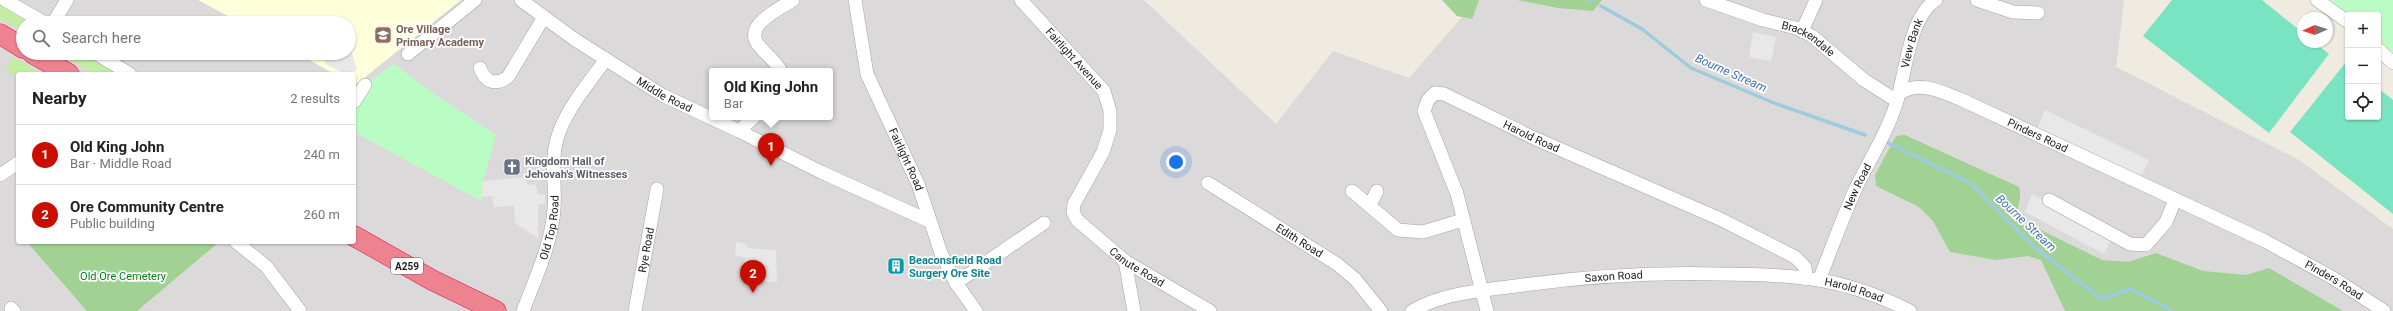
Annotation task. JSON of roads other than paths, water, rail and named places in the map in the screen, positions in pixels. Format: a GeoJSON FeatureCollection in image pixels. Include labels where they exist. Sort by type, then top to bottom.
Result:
{"type":"FeatureCollection","features":[{"type":"Feature","properties":{"kind":"highway"},"geometry":{"type":"LineString","coordinates":[[0,34],[16,44]]}},
{"type":"Feature","properties":{"kind":"highway"},"geometry":{"type":"LineString","coordinates":[[44,60],[65,72]]}},
{"type":"Feature","properties":{"kind":"highway","name":"A259"},"geometry":{"type":"LineString","coordinates":[[356,237],[483,308]]}},
{"type":"Feature","properties":{"kind":"street"},"geometry":{"type":"LineString","coordinates":[[5,0],[33,16]]}},
{"type":"Feature","properties":{"kind":"street"},"geometry":{"type":"LineString","coordinates":[[57,16],[66,0]]}},
{"type":"Feature","properties":{"kind":"street"},"geometry":{"type":"LineString","coordinates":[[408,54],[475,0]]}},
{"type":"Feature","properties":{"kind":"street","name":"Middle Road"},"geometry":{"type":"LineString","coordinates":[[520,0],[574,39],[662,95],[709,117]]}},
{"type":"Feature","properties":{"kind":"street"},"geometry":{"type":"LineString","coordinates":[[779,68],[776,62],[756,42],[754,33],[758,23],[793,0]]}},
{"type":"Feature","properties":{"kind":"street","name":"Fairlight Road"},"geometry":{"type":"LineString","coordinates":[[855,0],[867,74],[918,184],[929,221],[941,253],[956,283],[976,311]]}},
{"type":"Feature","properties":{"kind":"street","name":"Fairlight Avenue"},"geometry":{"type":"LineString","coordinates":[[1021,0],[1104,91],[1110,111],[1110,130],[1102,152],[1074,204],[1073,212]]}},
{"type":"Feature","properties":{"kind":"street","name":"Brackendale"},"geometry":{"type":"LineString","coordinates":[[1706,0],[1763,20],[1802,31],[1812,36],[1864,80],[1898,98]]}},
{"type":"Feature","properties":{"kind":"street"},"geometry":{"type":"LineString","coordinates":[[1802,31],[1816,0]]}},
{"type":"Feature","properties":{"kind":"street","name":"View Bank"},"geometry":{"type":"LineString","coordinates":[[1898,98],[1909,44],[1929,4],[1936,0]]}},
{"type":"Feature","properties":{"kind":"street"},"geometry":{"type":"LineString","coordinates":[[1977,0],[2013,12],[2038,13]]}},
{"type":"Feature","properties":{"kind":"street"},"geometry":{"type":"LineString","coordinates":[[2317,0],[2345,20]]}},
{"type":"Feature","properties":{"kind":"street"},"geometry":{"type":"LineString","coordinates":[[480,68],[482,76],[489,82],[498,82],[508,77],[544,17]]}},
{"type":"Feature","properties":{"kind":"street"},"geometry":{"type":"LineString","coordinates":[[2381,52],[2393,63]]}},
{"type":"Feature","properties":{"kind":"street","name":"Old Top Road"},"geometry":{"type":"LineString","coordinates":[[523,311],[546,246],[554,210],[553,157],[557,137],[566,118],[606,58]]}},
{"type":"Feature","properties":{"kind":"street"},"geometry":{"type":"LineString","coordinates":[[107,60],[127,72]]}},
{"type":"Feature","properties":{"kind":"street"},"geometry":{"type":"LineString","coordinates":[[356,99],[365,85]]}},
{"type":"Feature","properties":{"kind":"street","name":"Pinders Road"},"geometry":{"type":"LineString","coordinates":[[1898,98],[1908,87],[1921,87],[1939,91],[2265,241],[2340,282],[2384,311]]}},
{"type":"Feature","properties":{"kind":"street","name":"Harold Road"},"geometry":{"type":"LineString","coordinates":[[1487,311],[1456,194],[1424,111],[1428,100],[1435,93],[1444,94],[1534,138],[1720,219],[1795,257],[1805,267],[1813,279],[1858,290],[1910,311]]}},
{"type":"Feature","properties":{"kind":"street","name":"New Road"},"geometry":{"type":"LineString","coordinates":[[1813,279],[1875,152],[1898,98]]}},
{"type":"Feature","properties":{"kind":"street","name":"Middle Road"},"geometry":{"type":"LineString","coordinates":[[715,120],[821,172],[929,221]]}},
{"type":"Feature","properties":{"kind":"street"},"geometry":{"type":"LineString","coordinates":[[739,131],[751,120]]}},
{"type":"Feature","properties":{"kind":"street"},"geometry":{"type":"LineString","coordinates":[[0,175],[16,164]]}},
{"type":"Feature","properties":{"kind":"street","name":"Edith Road"},"geometry":{"type":"LineString","coordinates":[[1208,183],[1337,264],[1355,279],[1381,311]]}},
{"type":"Feature","properties":{"kind":"street","name":"Rye Road"},"geometry":{"type":"LineString","coordinates":[[635,311],[657,189]]}},
{"type":"Feature","properties":{"kind":"street"},"geometry":{"type":"LineString","coordinates":[[1352,191],[1398,230],[1423,232],[1463,220]]}},
{"type":"Feature","properties":{"kind":"street"},"geometry":{"type":"LineString","coordinates":[[1370,205],[1377,191]]}},
{"type":"Feature","properties":{"kind":"street"},"geometry":{"type":"LineString","coordinates":[[2049,200],[2130,244],[2146,245],[2166,222],[2175,200]]}},
{"type":"Feature","properties":{"kind":"street","name":"Canute Road"},"geometry":{"type":"LineString","coordinates":[[1073,212],[1077,220],[1125,261],[1210,311]]}},
{"type":"Feature","properties":{"kind":"street"},"geometry":{"type":"LineString","coordinates":[[956,283],[1044,223]]}},
{"type":"Feature","properties":{"kind":"street"},"geometry":{"type":"LineString","coordinates":[[238,244],[266,266],[300,311]]}},
{"type":"Feature","properties":{"kind":"street"},"geometry":{"type":"LineString","coordinates":[[1125,261],[1134,311]]}},
{"type":"Feature","properties":{"kind":"street","name":"Saxon Road"},"geometry":{"type":"LineString","coordinates":[[1412,311],[1428,302],[1481,290],[1594,276],[1672,273],[1744,274],[1813,279]]}},
{"type":"Feature","properties":{"kind":"waterway","name":"Bourne Stream"},"geometry":{"type":"LineString","coordinates":[[1601,6],[1642,29],[1691,68],[1774,103],[1865,135]]}},
{"type":"Feature","properties":{"kind":"waterway","name":"Bourne Stream"},"geometry":{"type":"LineString","coordinates":[[1888,143],[1970,183],[2033,246],[2102,299],[2130,289],[2171,311]]}},
{"type":"Feature","properties":{"kind":"place","name":"Ore Village Primary Academy"},"geometry":{"type":"Point","coordinates":[383,35]}},
{"type":"Feature","properties":{"kind":"place","name":"Old King John"},"geometry":{"type":"Point","coordinates":[771,166]}},
{"type":"Feature","properties":{"kind":"place","name":"Kingdom Hall of Jehovah's Witnesses"},"geometry":{"type":"Point","coordinates":[512,167]}},
{"type":"Feature","properties":{"kind":"place","name":"Beaconsfield Road Surgery Ore Site"},"geometry":{"type":"Point","coordinates":[896,266]}},
{"type":"Feature","properties":{"kind":"place","name":"Ore Community Centre"},"geometry":{"type":"Point","coordinates":[753,293]}},
{"type":"Feature","properties":{"kind":"park label","name":"Old Ore Cemetery"},"geometry":{"type":"Point","coordinates":[123,276]}}]}
